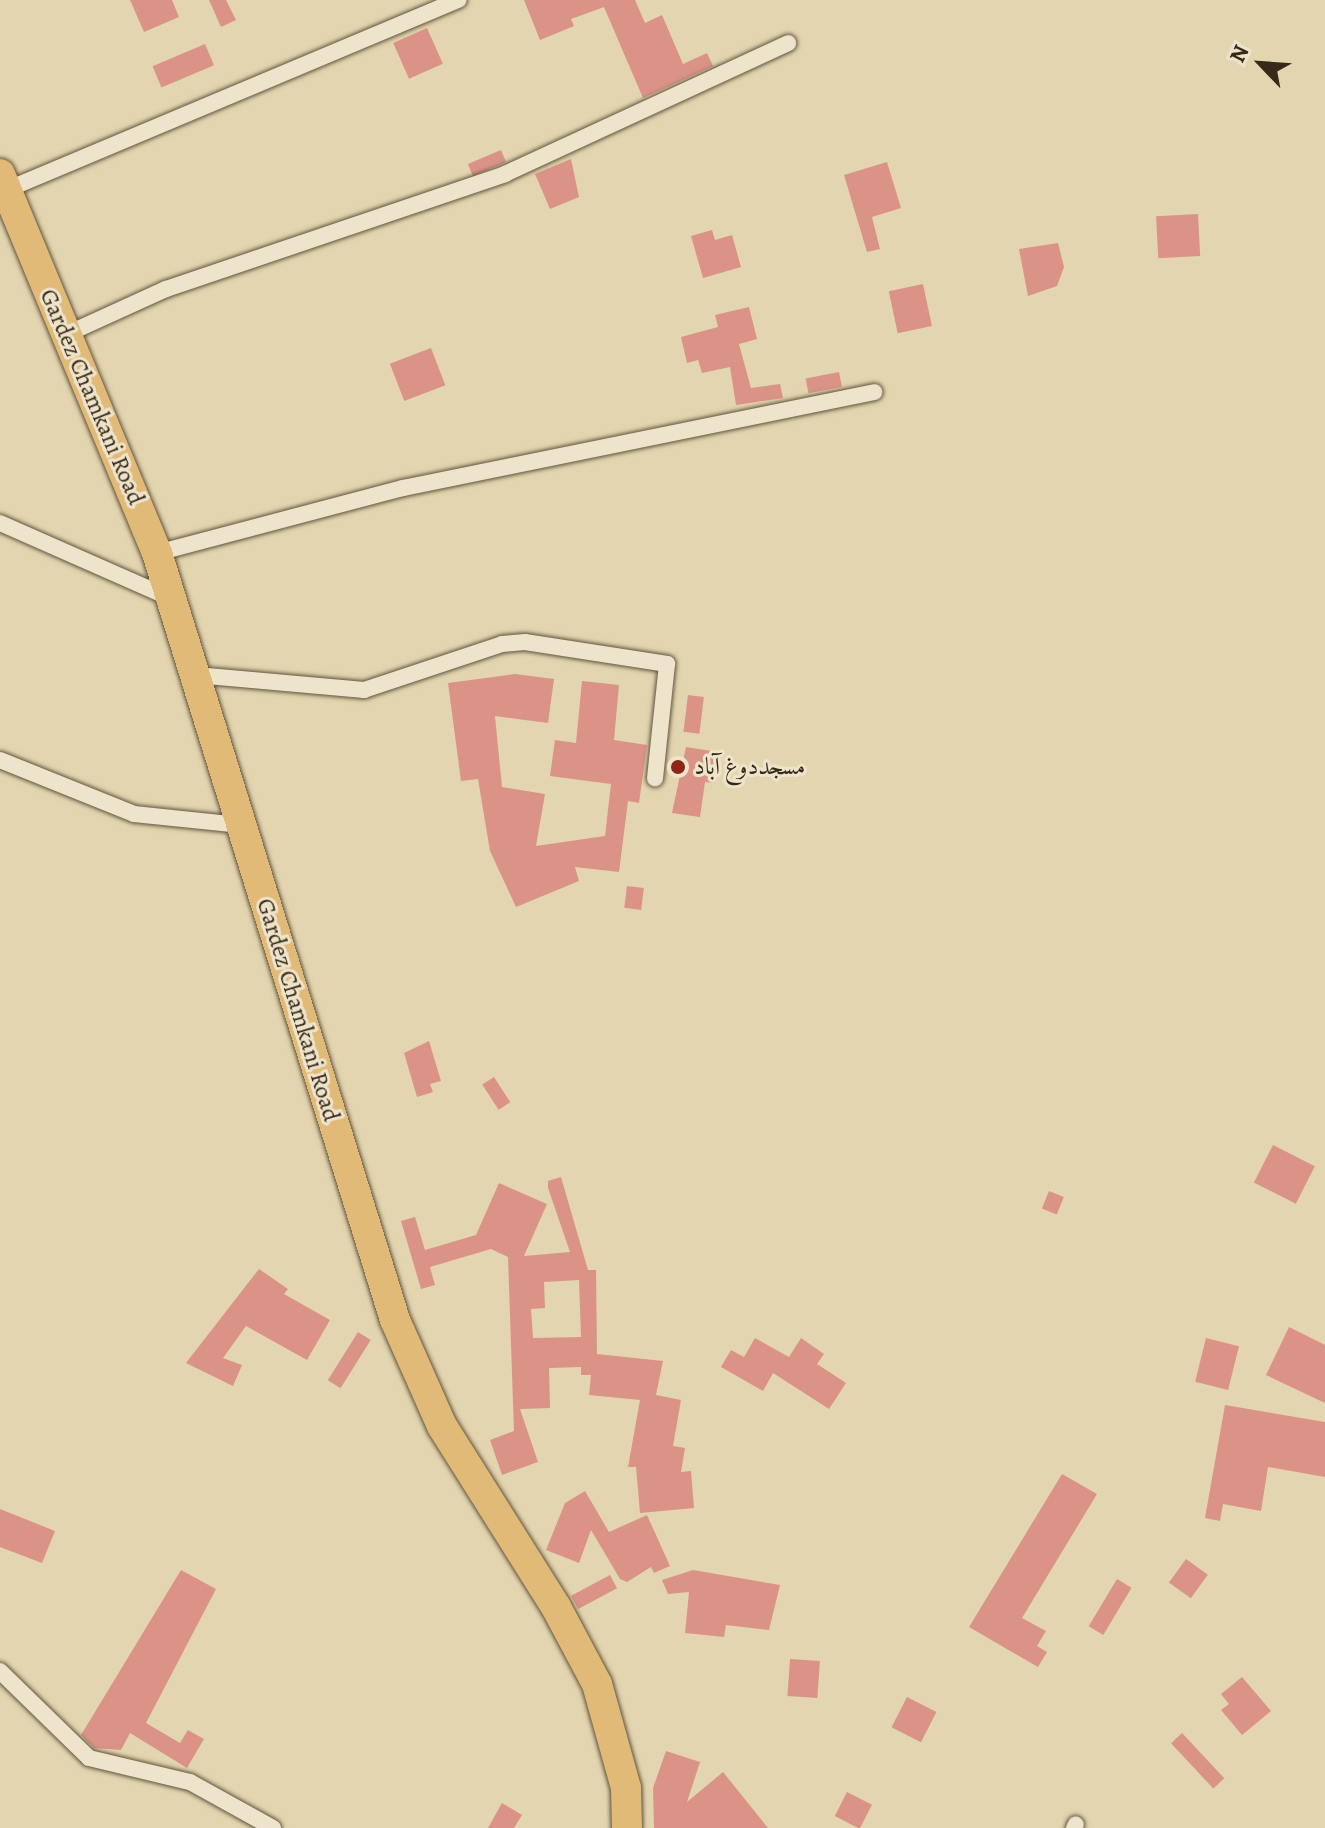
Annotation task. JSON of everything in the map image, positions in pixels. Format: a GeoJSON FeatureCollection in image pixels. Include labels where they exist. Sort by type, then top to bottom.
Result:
{"type":"FeatureCollection","features":[{"type":"Feature","properties":{"kind":"highway","name":"Gardez Chamkani Road"},"geometry":{"type":"LineString","coordinates":[[3,182],[157,553],[395,1320],[442,1426],[556,1607],[597,1684],[626,1788],[627,1828]]}},
{"type":"Feature","properties":{"kind":"street"},"geometry":{"type":"LineString","coordinates":[[3,182],[459,0]]}},
{"type":"Feature","properties":{"kind":"street"},"geometry":{"type":"LineString","coordinates":[[65,335],[166,289],[505,174],[788,43]]}},
{"type":"Feature","properties":{"kind":"street"},"geometry":{"type":"LineString","coordinates":[[157,553],[403,488],[874,392]]}},
{"type":"Feature","properties":{"kind":"street"},"geometry":{"type":"LineString","coordinates":[[0,523],[170,598]]}},
{"type":"Feature","properties":{"kind":"street"},"geometry":{"type":"LineString","coordinates":[[196,675],[364,690],[502,644],[525,642],[667,664],[655,778]]}},
{"type":"Feature","properties":{"kind":"street"},"geometry":{"type":"LineString","coordinates":[[0,760],[134,814],[241,825]]}},
{"type":"Feature","properties":{"kind":"street"},"geometry":{"type":"LineString","coordinates":[[0,1671],[89,1758],[190,1782],[273,1828]]}},
{"type":"Feature","properties":{"kind":"building"},"geometry":{"type":"Polygon","coordinates":[[[130,0],[172,0],[179,17],[144,32],[130,0]]]}},
{"type":"Feature","properties":{"kind":"building"},"geometry":{"type":"Polygon","coordinates":[[[209,0],[226,0],[236,20],[221,27],[209,0]]]}},
{"type":"Feature","properties":{"kind":"building"},"geometry":{"type":"Polygon","coordinates":[[[524,0],[635,0],[645,23],[662,15],[683,64],[707,53],[713,66],[643,98],[604,7],[571,19],[574,26],[540,40],[524,0]]]}},
{"type":"Feature","properties":{"kind":"building"},"geometry":{"type":"Polygon","coordinates":[[[427,28],[443,64],[409,79],[393,43],[427,28]]]}},
{"type":"Feature","properties":{"kind":"building"},"geometry":{"type":"Polygon","coordinates":[[[205,44],[214,65],[162,87],[153,66],[205,44]]]}},
{"type":"Feature","properties":{"kind":"building"},"geometry":{"type":"Polygon","coordinates":[[[501,150],[506,162],[473,176],[468,164],[501,150]]]}},
{"type":"Feature","properties":{"kind":"building"},"geometry":{"type":"Polygon","coordinates":[[[571,159],[579,197],[550,209],[535,174],[571,159]]]}},
{"type":"Feature","properties":{"kind":"building"},"geometry":{"type":"Polygon","coordinates":[[[887,162],[901,208],[872,217],[880,249],[867,252],[844,175],[887,162]]]}},
{"type":"Feature","properties":{"kind":"building"},"geometry":{"type":"Polygon","coordinates":[[[1198,214],[1200,256],[1158,258],[1156,216],[1198,214]]]}},
{"type":"Feature","properties":{"kind":"building"},"geometry":{"type":"Polygon","coordinates":[[[712,230],[715,240],[732,235],[741,267],[703,278],[691,236],[712,230]]]}},
{"type":"Feature","properties":{"kind":"building"},"geometry":{"type":"Polygon","coordinates":[[[1058,243],[1064,267],[1057,286],[1028,296],[1019,249],[1058,243]]]}},
{"type":"Feature","properties":{"kind":"building"},"geometry":{"type":"Polygon","coordinates":[[[923,284],[932,326],[898,333],[889,291],[923,284]]]}},
{"type":"Feature","properties":{"kind":"building"},"geometry":{"type":"Polygon","coordinates":[[[749,307],[757,339],[739,344],[751,388],[780,384],[783,398],[736,405],[730,367],[702,373],[698,360],[687,363],[681,337],[718,327],[715,315],[749,307]]]}},
{"type":"Feature","properties":{"kind":"building"},"geometry":{"type":"Polygon","coordinates":[[[431,348],[445,385],[404,401],[390,364],[431,348]]]}},
{"type":"Feature","properties":{"kind":"building"},"geometry":{"type":"Polygon","coordinates":[[[839,372],[842,387],[808,393],[806,378],[839,372]]]}},
{"type":"Feature","properties":{"kind":"building"},"geometry":{"type":"Polygon","coordinates":[[[515,674],[554,679],[548,723],[495,716],[502,787],[545,794],[536,846],[605,836],[611,784],[550,776],[555,740],[576,743],[582,681],[619,685],[614,740],[647,745],[639,803],[628,801],[619,872],[575,867],[579,881],[516,907],[490,851],[478,779],[461,781],[448,683],[515,674]]]}},
{"type":"Feature","properties":{"kind":"building"},"geometry":{"type":"Polygon","coordinates":[[[688,695],[704,697],[699,734],[683,732],[688,695]]]}},
{"type":"Feature","properties":{"kind":"building"},"geometry":{"type":"Polygon","coordinates":[[[686,747],[718,752],[714,783],[705,782],[700,817],[672,813],[686,747]]]}},
{"type":"Feature","properties":{"kind":"building"},"geometry":{"type":"Polygon","coordinates":[[[627,886],[644,888],[641,910],[624,908],[627,886]]]}},
{"type":"Feature","properties":{"kind":"building"},"geometry":{"type":"Polygon","coordinates":[[[429,1041],[441,1081],[430,1084],[433,1092],[417,1097],[404,1053],[429,1041]]]}},
{"type":"Feature","properties":{"kind":"building"},"geometry":{"type":"Polygon","coordinates":[[[494,1077],[510,1102],[499,1110],[482,1085],[494,1077]]]}},
{"type":"Feature","properties":{"kind":"building"},"geometry":{"type":"Polygon","coordinates":[[[1273,1145],[1315,1166],[1296,1204],[1254,1182],[1273,1145]]]}},
{"type":"Feature","properties":{"kind":"building"},"geometry":{"type":"Polygon","coordinates":[[[561,1177],[588,1270],[596,1270],[597,1354],[663,1361],[656,1395],[681,1400],[673,1446],[685,1448],[681,1472],[691,1471],[694,1508],[640,1513],[636,1467],[628,1467],[640,1400],[589,1395],[591,1375],[581,1375],[581,1367],[549,1368],[550,1408],[520,1409],[538,1462],[502,1475],[490,1440],[514,1431],[508,1257],[491,1249],[430,1267],[435,1285],[421,1289],[401,1221],[415,1217],[425,1250],[476,1235],[499,1183],[547,1204],[524,1256],[570,1252],[548,1181],[561,1177]],[[579,1280],[544,1282],[545,1308],[531,1309],[533,1338],[581,1337],[579,1280]]]}},
{"type":"Feature","properties":{"kind":"building"},"geometry":{"type":"Polygon","coordinates":[[[1049,1191],[1064,1197],[1057,1215],[1042,1209],[1049,1191]]]}},
{"type":"Feature","properties":{"kind":"building"},"geometry":{"type":"Polygon","coordinates":[[[259,1269],[288,1289],[284,1294],[330,1320],[307,1360],[246,1326],[223,1358],[242,1365],[233,1386],[186,1363],[259,1269]]]}},
{"type":"Feature","properties":{"kind":"building"},"geometry":{"type":"Polygon","coordinates":[[[1289,1327],[1325,1345],[1325,1403],[1266,1375],[1289,1327]]]}},
{"type":"Feature","properties":{"kind":"building"},"geometry":{"type":"Polygon","coordinates":[[[358,1332],[371,1340],[341,1388],[328,1380],[358,1332]]]}},
{"type":"Feature","properties":{"kind":"building"},"geometry":{"type":"Polygon","coordinates":[[[755,1338],[789,1357],[801,1338],[824,1354],[817,1364],[846,1383],[829,1409],[773,1373],[763,1391],[721,1367],[731,1350],[744,1357],[755,1338]]]}},
{"type":"Feature","properties":{"kind":"building"},"geometry":{"type":"Polygon","coordinates":[[[1206,1338],[1239,1346],[1228,1390],[1195,1382],[1206,1338]]]}},
{"type":"Feature","properties":{"kind":"building"},"geometry":{"type":"Polygon","coordinates":[[[1225,1405],[1325,1422],[1325,1477],[1268,1467],[1261,1511],[1223,1504],[1220,1521],[1205,1518],[1225,1405]]]}},
{"type":"Feature","properties":{"kind":"building"},"geometry":{"type":"Polygon","coordinates":[[[1062,1474],[1097,1494],[1022,1618],[1046,1631],[1037,1646],[1047,1652],[1038,1667],[969,1627],[1062,1474]]]}},
{"type":"Feature","properties":{"kind":"building"},"geometry":{"type":"Polygon","coordinates":[[[585,1491],[609,1532],[647,1515],[670,1566],[654,1573],[651,1567],[627,1582],[620,1579],[591,1530],[579,1563],[546,1550],[565,1503],[585,1491]]]}},
{"type":"Feature","properties":{"kind":"building"},"geometry":{"type":"Polygon","coordinates":[[[0,1509],[55,1531],[42,1563],[0,1547],[0,1509]]]}},
{"type":"Feature","properties":{"kind":"building"},"geometry":{"type":"Polygon","coordinates":[[[1186,1559],[1208,1575],[1191,1598],[1169,1582],[1186,1559]]]}},
{"type":"Feature","properties":{"kind":"building"},"geometry":{"type":"Polygon","coordinates":[[[181,1570],[216,1589],[146,1723],[180,1743],[188,1730],[204,1739],[187,1768],[130,1733],[121,1750],[94,1748],[81,1735],[181,1570]]]}},
{"type":"Feature","properties":{"kind":"building"},"geometry":{"type":"Polygon","coordinates":[[[693,1570],[780,1585],[769,1630],[726,1625],[724,1637],[685,1633],[689,1592],[668,1594],[662,1580],[693,1570]]]}},
{"type":"Feature","properties":{"kind":"building"},"geometry":{"type":"Polygon","coordinates":[[[610,1575],[617,1588],[578,1609],[571,1596],[610,1575]]]}},
{"type":"Feature","properties":{"kind":"building"},"geometry":{"type":"Polygon","coordinates":[[[1117,1579],[1132,1588],[1103,1635],[1089,1626],[1117,1579]]]}},
{"type":"Feature","properties":{"kind":"building"},"geometry":{"type":"Polygon","coordinates":[[[790,1659],[820,1661],[817,1698],[787,1696],[790,1659]]]}},
{"type":"Feature","properties":{"kind":"building"},"geometry":{"type":"Polygon","coordinates":[[[1242,1677],[1271,1711],[1242,1735],[1221,1710],[1229,1704],[1221,1694],[1242,1677]]]}},
{"type":"Feature","properties":{"kind":"building"},"geometry":{"type":"Polygon","coordinates":[[[907,1697],[936,1712],[921,1742],[892,1727],[907,1697]]]}},
{"type":"Feature","properties":{"kind":"building"},"geometry":{"type":"Polygon","coordinates":[[[1182,1733],[1224,1778],[1213,1789],[1171,1743],[1182,1733]]]}},
{"type":"Feature","properties":{"kind":"building"},"geometry":{"type":"Polygon","coordinates":[[[666,1751],[700,1762],[687,1802],[723,1772],[768,1828],[654,1828],[653,1788],[666,1751]]]}},
{"type":"Feature","properties":{"kind":"building"},"geometry":{"type":"Polygon","coordinates":[[[847,1792],[872,1805],[860,1828],[835,1816],[847,1792]]]}},
{"type":"Feature","properties":{"kind":"building"},"geometry":{"type":"Polygon","coordinates":[[[502,1803],[522,1815],[514,1828],[488,1828],[502,1803]]]}},
{"type":"Feature","properties":{"kind":"place","name":"مسجددوغ آباد"},"geometry":{"type":"Point","coordinates":[678,767]}}]}
